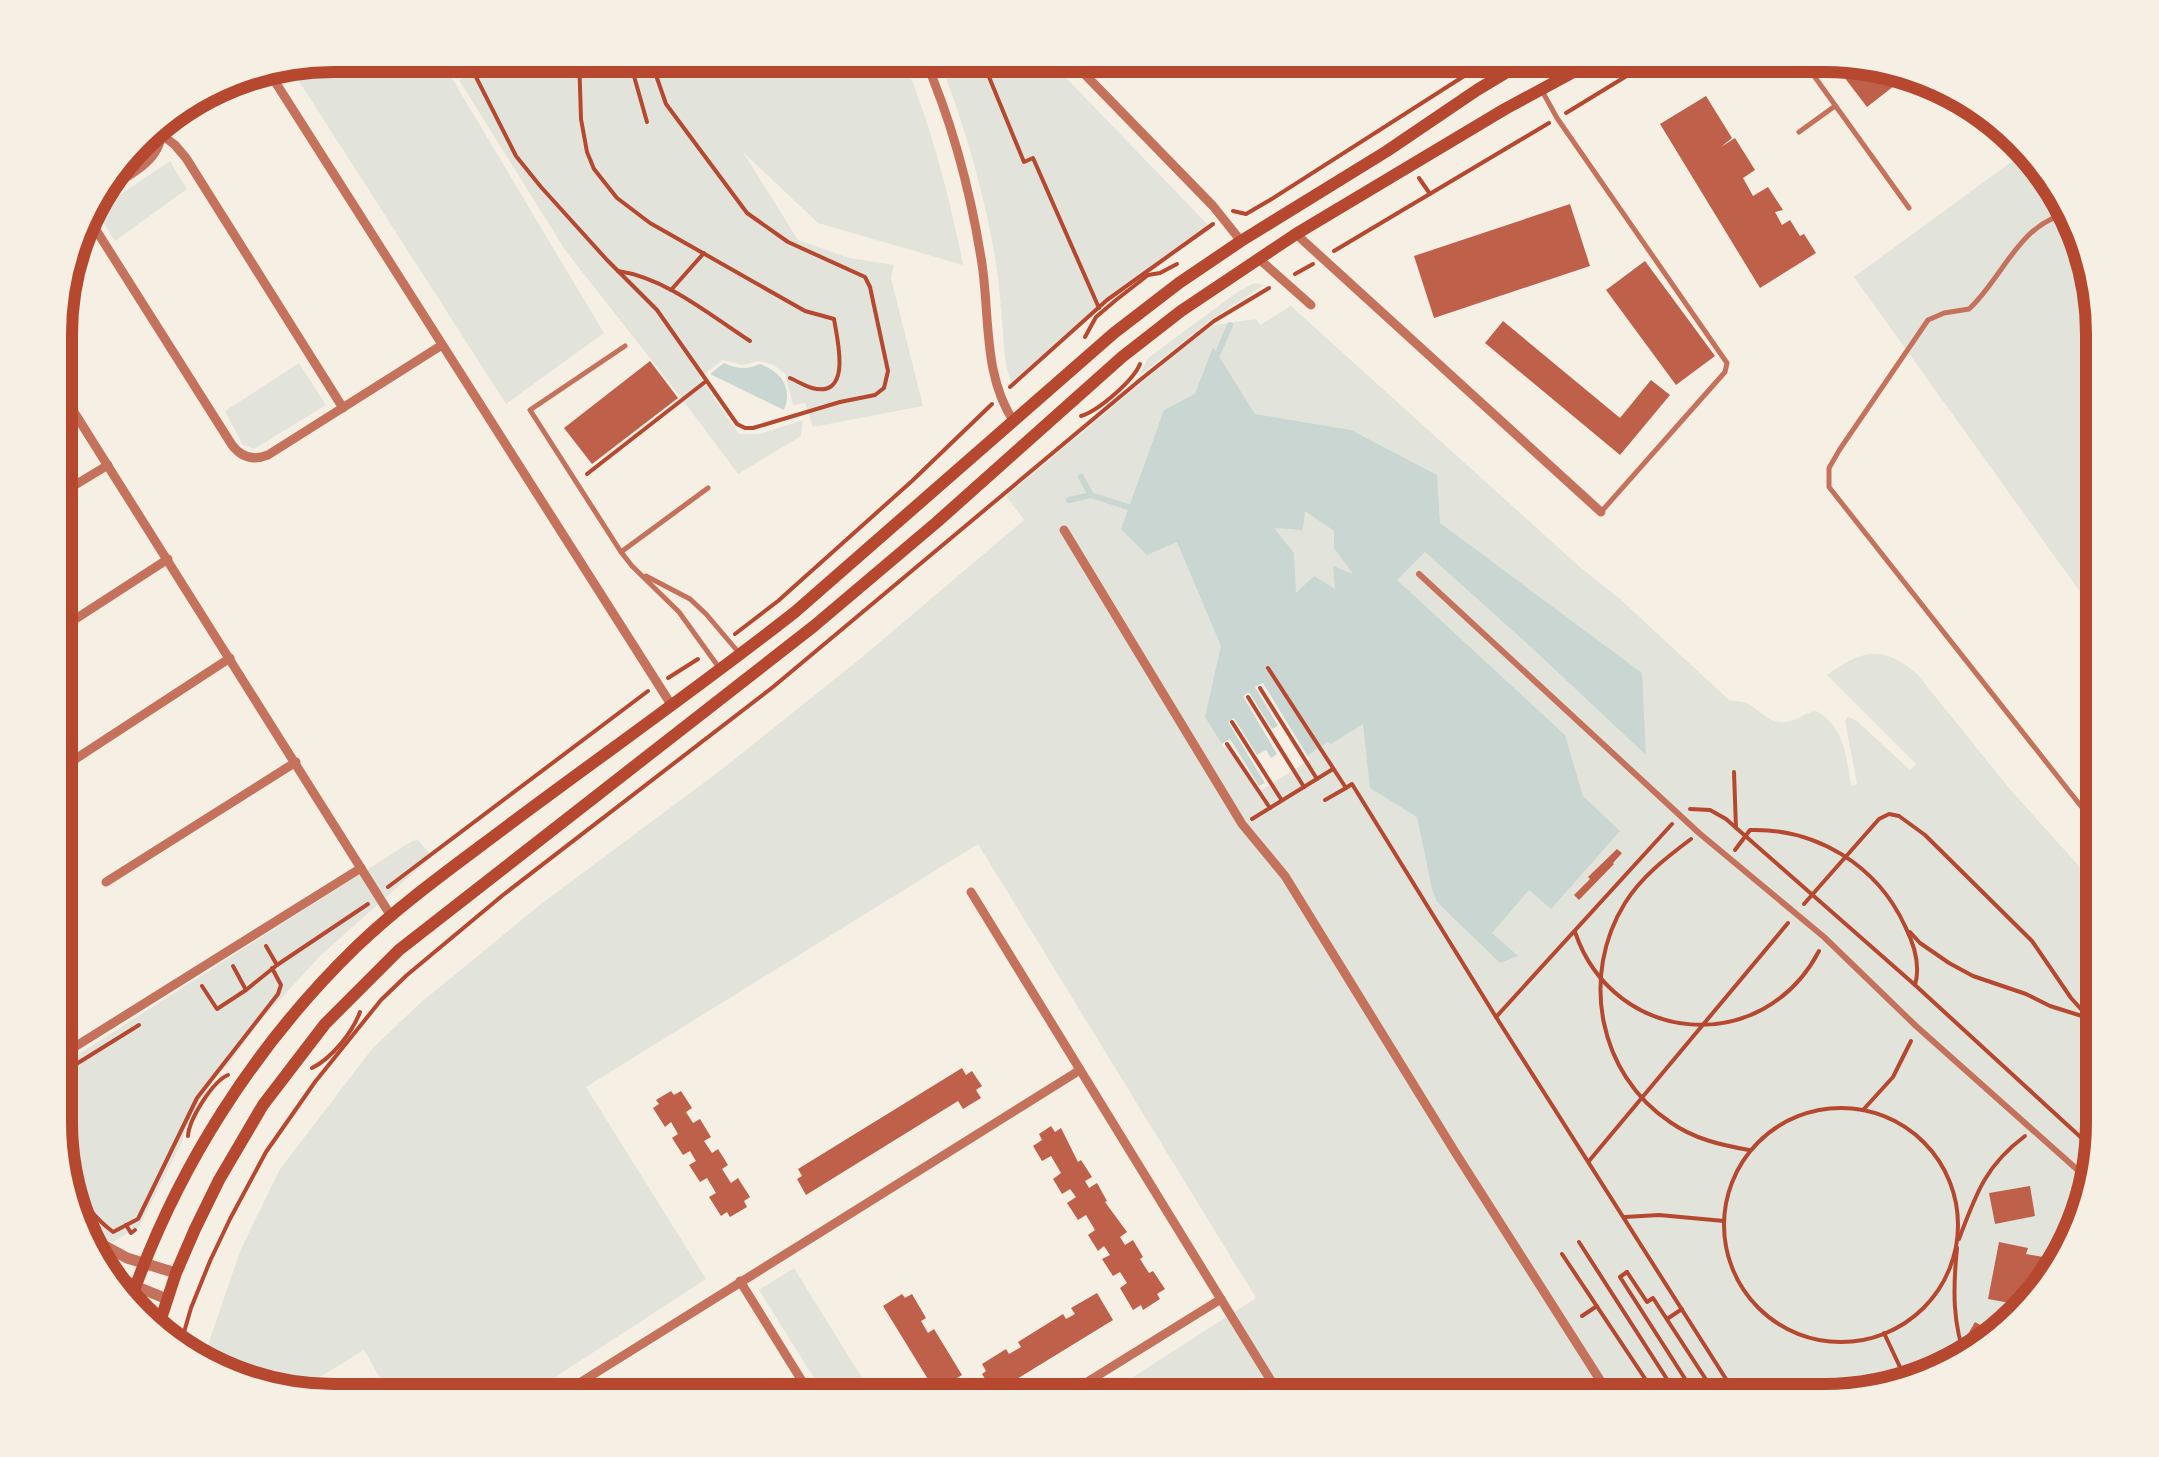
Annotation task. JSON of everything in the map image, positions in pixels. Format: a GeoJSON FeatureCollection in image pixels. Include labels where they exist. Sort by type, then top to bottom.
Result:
{"type":"FeatureCollection","features":[{"type":"Feature","properties":{"kind":"main road"},"geometry":{"type":"LineString","coordinates":[[134,1290],[200,1150],[233,1094],[303,1003],[391,916],[741,654],[844,571],[1139,314],[1241,240],[1507,72]]}},
{"type":"Feature","properties":{"kind":"main road"},"geometry":{"type":"LineString","coordinates":[[161,1318],[194,1229],[263,1105],[315,1036],[399,950],[826,617],[1122,357],[1181,311],[1296,234],[1573,72]]}},
{"type":"Feature","properties":{"kind":"street"},"geometry":{"type":"LineString","coordinates":[[930,72],[965,181],[982,263],[994,382],[1014,422]]}},
{"type":"Feature","properties":{"kind":"street"},"geometry":{"type":"LineString","coordinates":[[1083,72],[1241,240]]}},
{"type":"Feature","properties":{"kind":"street"},"geometry":{"type":"LineString","coordinates":[[275,80],[672,706]]}},
{"type":"Feature","properties":{"kind":"street"},"geometry":{"type":"LineString","coordinates":[[164,136],[186,158],[344,408]]}},
{"type":"Feature","properties":{"kind":"street"},"geometry":{"type":"LineString","coordinates":[[129,173],[154,157],[161,139]]}},
{"type":"Feature","properties":{"kind":"street"},"geometry":{"type":"LineString","coordinates":[[95,228],[232,445],[249,458],[268,456],[442,345]]}},
{"type":"Feature","properties":{"kind":"street"},"geometry":{"type":"LineString","coordinates":[[1296,234],[1601,512]]}},
{"type":"Feature","properties":{"kind":"street"},"geometry":{"type":"LineString","coordinates":[[1258,258],[1311,305]]}},
{"type":"Feature","properties":{"kind":"street"},"geometry":{"type":"LineString","coordinates":[[72,408],[391,916]]}},
{"type":"Feature","properties":{"kind":"street"},"geometry":{"type":"LineString","coordinates":[[72,487],[108,464]]}},
{"type":"Feature","properties":{"kind":"street"},"geometry":{"type":"LineString","coordinates":[[1064,530],[1242,824],[1285,876],[1602,1384]]}},
{"type":"Feature","properties":{"kind":"street"},"geometry":{"type":"LineString","coordinates":[[72,621],[168,560]]}},
{"type":"Feature","properties":{"kind":"street"},"geometry":{"type":"LineString","coordinates":[[1419,574],[1699,833],[1824,937],[1916,1026],[2081,1172]]}},
{"type":"Feature","properties":{"kind":"street"},"geometry":{"type":"LineString","coordinates":[[72,760],[230,658]]}},
{"type":"Feature","properties":{"kind":"street"},"geometry":{"type":"LineString","coordinates":[[106,882],[296,762]]}},
{"type":"Feature","properties":{"kind":"street"},"geometry":{"type":"LineString","coordinates":[[72,1049],[361,868]]}},
{"type":"Feature","properties":{"kind":"street"},"geometry":{"type":"LineString","coordinates":[[971,892],[1273,1384]]}},
{"type":"Feature","properties":{"kind":"street"},"geometry":{"type":"LineString","coordinates":[[577,1384],[1080,1070]]}},
{"type":"Feature","properties":{"kind":"street"},"geometry":{"type":"LineString","coordinates":[[104,1246],[127,1258],[176,1273]]}},
{"type":"Feature","properties":{"kind":"street"},"geometry":{"type":"LineString","coordinates":[[127,1281],[167,1299]]}},
{"type":"Feature","properties":{"kind":"street"},"geometry":{"type":"LineString","coordinates":[[740,1281],[804,1384]]}},
{"type":"Feature","properties":{"kind":"street"},"geometry":{"type":"LineString","coordinates":[[1084,1384],[1221,1299]]}},
{"type":"Feature","properties":{"kind":"lane"},"geometry":{"type":"LineString","coordinates":[[1811,72],[1909,208]]}},
{"type":"Feature","properties":{"kind":"lane"},"geometry":{"type":"LineString","coordinates":[[1541,89],[1557,118],[1727,363],[1725,372],[1601,512]]}},
{"type":"Feature","properties":{"kind":"lane"},"geometry":{"type":"LineString","coordinates":[[1800,132],[1835,106]]}},
{"type":"Feature","properties":{"kind":"lane"},"geometry":{"type":"LineString","coordinates":[[2058,217],[2022,240],[1969,309],[1928,320],[1840,449],[1829,468],[1829,487],[2086,811]]}},
{"type":"Feature","properties":{"kind":"lane"},"geometry":{"type":"LineString","coordinates":[[625,346],[530,410],[632,566],[690,600],[741,654]]}},
{"type":"Feature","properties":{"kind":"lane"},"geometry":{"type":"LineString","coordinates":[[622,552],[708,488]]}},
{"type":"Feature","properties":{"kind":"lane"},"geometry":{"type":"LineString","coordinates":[[644,575],[680,612],[720,670]]}},
{"type":"Feature","properties":{"kind":"path"},"geometry":{"type":"LineString","coordinates":[[482,72],[476,77],[516,156],[664,319],[734,420],[749,428],[875,396],[886,384],[888,371],[865,277],[788,242],[747,213],[664,101],[655,72]]}},
{"type":"Feature","properties":{"kind":"path"},"geometry":{"type":"LineString","coordinates":[[580,72],[582,135],[594,170],[610,191],[628,208],[704,253],[805,310],[834,319],[841,371],[837,380],[830,386],[812,388],[790,378]]}},
{"type":"Feature","properties":{"kind":"path"},"geometry":{"type":"LineString","coordinates":[[633,72],[647,122]]}},
{"type":"Feature","properties":{"kind":"path"},"geometry":{"type":"LineString","coordinates":[[987,72],[1024,162],[1033,158],[1099,308]]}},
{"type":"Feature","properties":{"kind":"path"},"geometry":{"type":"LineString","coordinates":[[183,1336],[210,1262],[266,1152],[315,1082],[406,974],[773,686],[1214,321],[1632,72]]}},
{"type":"Feature","properties":{"kind":"path"},"geometry":{"type":"LineString","coordinates":[[671,290],[704,253]]}},
{"type":"Feature","properties":{"kind":"path"},"geometry":{"type":"LineString","coordinates":[[618,271],[671,290],[750,341]]}},
{"type":"Feature","properties":{"kind":"path"},"geometry":{"type":"LineString","coordinates":[[577,482],[674,413],[706,382]]}},
{"type":"Feature","properties":{"kind":"path"},"geometry":{"type":"LineString","coordinates":[[1268,668],[1346,788]]}},
{"type":"Feature","properties":{"kind":"path"},"geometry":{"type":"LineString","coordinates":[[202,986],[216,1008],[246,990],[368,904],[658,684]]}},
{"type":"Feature","properties":{"kind":"path"},"geometry":{"type":"LineString","coordinates":[[1260,688],[1317,779]]}},
{"type":"Feature","properties":{"kind":"path"},"geometry":{"type":"LineString","coordinates":[[1248,697],[1304,787]]}},
{"type":"Feature","properties":{"kind":"path"},"geometry":{"type":"LineString","coordinates":[[1232,722],[1282,800]]}},
{"type":"Feature","properties":{"kind":"path"},"geometry":{"type":"LineString","coordinates":[[1227,744],[1270,808]]}},
{"type":"Feature","properties":{"kind":"path"},"geometry":{"type":"LineString","coordinates":[[1242,824],[1333,770]]}},
{"type":"Feature","properties":{"kind":"path"},"geometry":{"type":"LineString","coordinates":[[1734,772],[1736,828]]}},
{"type":"Feature","properties":{"kind":"path"},"geometry":{"type":"LineString","coordinates":[[1325,800],[1352,784],[1729,1384]]}},
{"type":"Feature","properties":{"kind":"path"},"geometry":{"type":"LineString","coordinates":[[1496,1017],[1681,814],[1703,808],[1736,828],[2086,1142]]}},
{"type":"Feature","properties":{"kind":"path"},"geometry":{"type":"LineString","coordinates":[[1590,1161],[1867,830],[1884,816],[1907,820],[2032,941],[2060,985],[2086,1015]]}},
{"type":"Feature","properties":{"kind":"path"},"geometry":{"type":"LineString","coordinates":[[1728,858],[1750,830],[1786,832],[1821,842],[1845,856],[1879,884],[1907,929],[1918,968],[1914,985]]}},
{"type":"Feature","properties":{"kind":"path"},"geometry":{"type":"LineString","coordinates":[[1699,833],[1651,872],[1628,899],[1608,939],[1600,979],[1601,1011],[1607,1038],[1624,1076],[1642,1098],[1688,1133],[1716,1144],[1751,1150]]}},
{"type":"Feature","properties":{"kind":"path"},"geometry":{"type":"LineString","coordinates":[[1907,929],[1959,970],[2086,1017]]}},
{"type":"Feature","properties":{"kind":"path"},"geometry":{"type":"LineString","coordinates":[[1575,932],[1583,954],[1600,979],[1624,1001],[1670,1022],[1702,1026],[1744,1018],[1773,1004],[1804,974],[1824,937]]}},
{"type":"Feature","properties":{"kind":"path"},"geometry":{"type":"LineString","coordinates":[[86,1204],[98,1222],[113,1232],[138,1219],[197,1098],[278,994],[281,986],[266,946]]}},
{"type":"Feature","properties":{"kind":"path"},"geometry":{"type":"LineString","coordinates":[[234,966],[246,990]]}},
{"type":"Feature","properties":{"kind":"path"},"geometry":{"type":"LineString","coordinates":[[1864,1110],[1892,1077],[1916,1026]]}},
{"type":"Feature","properties":{"kind":"path"},"geometry":{"type":"LineString","coordinates":[[1962,1345],[1954,1308],[1958,1241],[1954,1195],[1933,1154],[1898,1123],[1864,1110],[1836,1108],[1802,1115],[1778,1127],[1751,1150],[1732,1184],[1724,1221],[1726,1247],[1737,1279],[1752,1300],[1770,1318],[1800,1333],[1826,1339],[1858,1339],[1884,1334],[1927,1304],[1946,1275],[1958,1241],[1973,1198],[1984,1177],[2004,1153],[2032,1130]]}},
{"type":"Feature","properties":{"kind":"path"},"geometry":{"type":"LineString","coordinates":[[1624,1218],[1660,1214],[1724,1221]]}},
{"type":"Feature","properties":{"kind":"path"},"geometry":{"type":"LineString","coordinates":[[126,1225],[131,1233],[135,1230]]}},
{"type":"Feature","properties":{"kind":"path"},"geometry":{"type":"LineString","coordinates":[[1580,1242],[1670,1384]]}},
{"type":"Feature","properties":{"kind":"path"},"geometry":{"type":"LineString","coordinates":[[1562,1254],[1650,1384]]}},
{"type":"Feature","properties":{"kind":"path"},"geometry":{"type":"LineString","coordinates":[[1688,1384],[1620,1277],[1628,1272],[1647,1302],[1653,1298],[1709,1384]]}},
{"type":"Feature","properties":{"kind":"path"},"geometry":{"type":"LineString","coordinates":[[1582,1316],[1597,1306]]}},
{"type":"Feature","properties":{"kind":"path"},"geometry":{"type":"LineString","coordinates":[[1667,1319],[1682,1309]]}},
{"type":"Feature","properties":{"kind":"path"},"geometry":{"type":"LineString","coordinates":[[1884,1334],[1902,1373]]}},
{"type":"Feature","properties":{"kind":"shaded area"},"geometry":{"type":"Polygon","coordinates":[[[448,72],[604,333],[506,404],[296,76],[448,72]]]}},
{"type":"Feature","properties":{"kind":"shaded area"},"geometry":{"type":"Polygon","coordinates":[[[473,72],[908,72],[938,158],[963,265],[818,223],[743,152],[798,240],[849,258],[894,265],[891,278],[923,406],[813,427],[805,403],[793,405],[785,374],[774,365],[722,360],[700,378],[739,434],[760,434],[803,420],[801,436],[738,474],[565,250],[459,80],[473,72]]]}},
{"type":"Feature","properties":{"kind":"shaded area"},"geometry":{"type":"Polygon","coordinates":[[[943,72],[1060,72],[1212,229],[1117,289],[1016,383],[1011,382],[985,205],[943,72]]]}},
{"type":"Feature","properties":{"kind":"shaded area"},"geometry":{"type":"Polygon","coordinates":[[[2017,157],[2032,175],[2073,251],[2086,318],[2086,600],[1854,277],[2017,157]]]}},
{"type":"Feature","properties":{"kind":"shaded area"},"geometry":{"type":"Polygon","coordinates":[[[170,161],[187,189],[115,241],[100,218],[109,202],[170,161]]]}},
{"type":"Feature","properties":{"kind":"shaded area"},"geometry":{"type":"Polygon","coordinates":[[[1254,283],[1264,285],[1213,318],[1139,376],[1148,358],[1254,283]]]}},
{"type":"Feature","properties":{"kind":"shaded area"},"geometry":{"type":"Polygon","coordinates":[[[1291,306],[1729,700],[1746,703],[1778,722],[1816,711],[1825,717],[1842,743],[1851,786],[1857,784],[1845,721],[1848,717],[1910,770],[1916,764],[1827,675],[1851,660],[1872,654],[1905,664],[2086,874],[2086,1139],[2081,1173],[2073,1206],[2059,1238],[2042,1268],[2010,1308],[1984,1330],[1925,1365],[1892,1376],[1841,1384],[1122,1384],[1256,1298],[978,844],[586,1087],[706,1279],[545,1384],[384,1384],[364,1350],[311,1383],[301,1382],[234,1365],[206,1350],[241,1249],[280,1169],[372,1049],[419,1004],[541,904],[721,770],[1024,520],[1006,496],[1182,349],[1214,325],[1256,319],[1260,325],[1291,306]]]}},
{"type":"Feature","properties":{"kind":"shaded area"},"geometry":{"type":"Polygon","coordinates":[[[1213,347],[1255,414],[1351,430],[1437,475],[1440,523],[1642,673],[1646,755],[1425,552],[1397,580],[1565,735],[1583,796],[1620,831],[1551,909],[1529,890],[1492,933],[1518,956],[1500,963],[1437,902],[1417,817],[1370,788],[1363,724],[1259,787],[1230,739],[1222,744],[1205,717],[1221,646],[1177,542],[1147,555],[1121,529],[1164,410],[1195,394],[1213,347]],[[1305,511],[1303,530],[1274,528],[1294,553],[1296,593],[1314,576],[1335,589],[1333,566],[1353,574],[1334,548],[1334,531],[1305,511]]]}},
{"type":"Feature","properties":{"kind":"shaded area"},"geometry":{"type":"Polygon","coordinates":[[[299,363],[326,405],[254,449],[243,445],[225,411],[299,363]]]}},
{"type":"Feature","properties":{"kind":"shaded area"},"geometry":{"type":"Polygon","coordinates":[[[724,363],[742,368],[760,364],[774,371],[786,387],[784,410],[710,374],[724,363]]]}},
{"type":"Feature","properties":{"kind":"shaded area"},"geometry":{"type":"Polygon","coordinates":[[[418,840],[430,854],[429,859],[321,955],[262,1019],[217,1074],[186,1126],[182,1142],[139,1227],[113,1242],[104,1239],[86,1206],[78,1173],[72,1122],[72,1058],[418,840]]]}},
{"type":"Feature","properties":{"kind":"shaded area"},"geometry":{"type":"Polygon","coordinates":[[[794,1268],[866,1384],[818,1384],[759,1290],[794,1268]]]}},
{"type":"Feature","properties":{"kind":"pier"},"geometry":{"type":"Polygon","coordinates":[[[1263,683],[1310,760],[1258,792],[1228,746],[1224,748],[1222,744],[1230,739],[1259,786],[1265,783],[1228,722],[1234,718],[1257,755],[1266,750],[1271,758],[1277,754],[1243,696],[1249,692],[1272,729],[1278,726],[1255,687],[1263,683]]]}},
{"type":"Feature","properties":{"kind":"building"},"geometry":{"type":"Polygon","coordinates":[[[1841,74],[1898,83],[1867,107],[1841,74]]]}},
{"type":"Feature","properties":{"kind":"building"},"geometry":{"type":"Polygon","coordinates":[[[1706,96],[1732,138],[1721,147],[1735,138],[1755,170],[1743,178],[1753,196],[1768,187],[1783,210],[1775,212],[1782,225],[1790,220],[1816,253],[1760,288],[1660,124],[1706,96]]]}},
{"type":"Feature","properties":{"kind":"building"},"geometry":{"type":"Polygon","coordinates":[[[1570,204],[1590,266],[1434,318],[1414,256],[1570,204]]]}},
{"type":"Feature","properties":{"kind":"building"},"geometry":{"type":"Polygon","coordinates":[[[1645,261],[1715,356],[1676,385],[1606,290],[1645,261]]]}},
{"type":"Feature","properties":{"kind":"building"},"geometry":{"type":"Polygon","coordinates":[[[1503,321],[1620,418],[1651,380],[1670,395],[1620,455],[1485,343],[1503,321]]]}},
{"type":"Feature","properties":{"kind":"building"},"geometry":{"type":"Polygon","coordinates":[[[650,361],[678,398],[592,464],[564,428],[650,361]]]}},
{"type":"Feature","properties":{"kind":"building"},"geometry":{"type":"Polygon","coordinates":[[[1617,849],[1622,853],[1614,864],[1579,900],[1574,895],[1617,849]]]}},
{"type":"Feature","properties":{"kind":"building"},"geometry":{"type":"Polygon","coordinates":[[[962,1068],[966,1075],[972,1071],[982,1086],[976,1090],[981,1098],[963,1109],[958,1101],[806,1195],[797,1179],[802,1176],[798,1169],[962,1068]]]}},
{"type":"Feature","properties":{"kind":"building"},"geometry":{"type":"Polygon","coordinates":[[[671,1091],[674,1095],[681,1091],[692,1108],[686,1112],[693,1123],[700,1119],[711,1137],[704,1141],[712,1153],[718,1149],[728,1165],[722,1169],[731,1183],[738,1178],[750,1197],[744,1201],[747,1207],[730,1217],[727,1212],[721,1216],[709,1197],[716,1193],[707,1178],[700,1182],[689,1165],[696,1161],[690,1151],[683,1155],[672,1138],[678,1134],[671,1122],[665,1127],[653,1108],[659,1104],[656,1100],[671,1091]]]}},
{"type":"Feature","properties":{"kind":"building"},"geometry":{"type":"Polygon","coordinates":[[[1051,1126],[1055,1132],[1061,1128],[1078,1162],[1081,1160],[1092,1177],[1085,1181],[1089,1188],[1097,1183],[1105,1202],[1127,1232],[1120,1237],[1125,1245],[1133,1240],[1149,1273],[1153,1271],[1165,1289],[1157,1294],[1160,1299],[1143,1310],[1141,1305],[1133,1310],[1120,1288],[1127,1283],[1120,1272],[1113,1276],[1102,1259],[1110,1255],[1104,1246],[1098,1251],[1088,1235],[1095,1230],[1086,1215],[1078,1220],[1067,1203],[1076,1197],[1070,1189],[1062,1194],[1053,1179],[1061,1173],[1051,1156],[1042,1161],[1033,1146],[1042,1140],[1039,1134],[1051,1126]]]}},
{"type":"Feature","properties":{"kind":"building"},"geometry":{"type":"Polygon","coordinates":[[[2030,1186],[2035,1216],[1995,1224],[1989,1193],[2030,1186]]]}},
{"type":"Feature","properties":{"kind":"building"},"geometry":{"type":"Polygon","coordinates":[[[1999,1242],[2028,1248],[2026,1254],[2048,1258],[2014,1304],[1988,1299],[1999,1242]]]}},
{"type":"Feature","properties":{"kind":"building"},"geometry":{"type":"Polygon","coordinates":[[[1097,1293],[1113,1320],[1009,1384],[988,1384],[982,1374],[986,1371],[982,1364],[1006,1349],[1009,1354],[1021,1347],[1018,1342],[1063,1314],[1066,1319],[1075,1314],[1071,1308],[1097,1293]]]}},
{"type":"Feature","properties":{"kind":"building"},"geometry":{"type":"Polygon","coordinates":[[[902,1294],[905,1298],[912,1294],[926,1318],[921,1321],[928,1333],[934,1329],[962,1375],[957,1378],[960,1384],[931,1384],[883,1306],[902,1294]]]}},
{"type":"Feature","properties":{"kind":"building"},"geometry":{"type":"Polygon","coordinates":[[[1975,1322],[1986,1328],[1966,1342],[1975,1322]]]}},
{"type":"Feature","properties":{"kind":"waterway"},"geometry":{"type":"LineString","coordinates":[[1218,353],[1230,325]]}},
{"type":"Feature","properties":{"kind":"waterway"},"geometry":{"type":"LineString","coordinates":[[1081,477],[1091,495]]}},
{"type":"Feature","properties":{"kind":"waterway"},"geometry":{"type":"LineString","coordinates":[[1069,500],[1091,495],[1128,507]]}}]}
